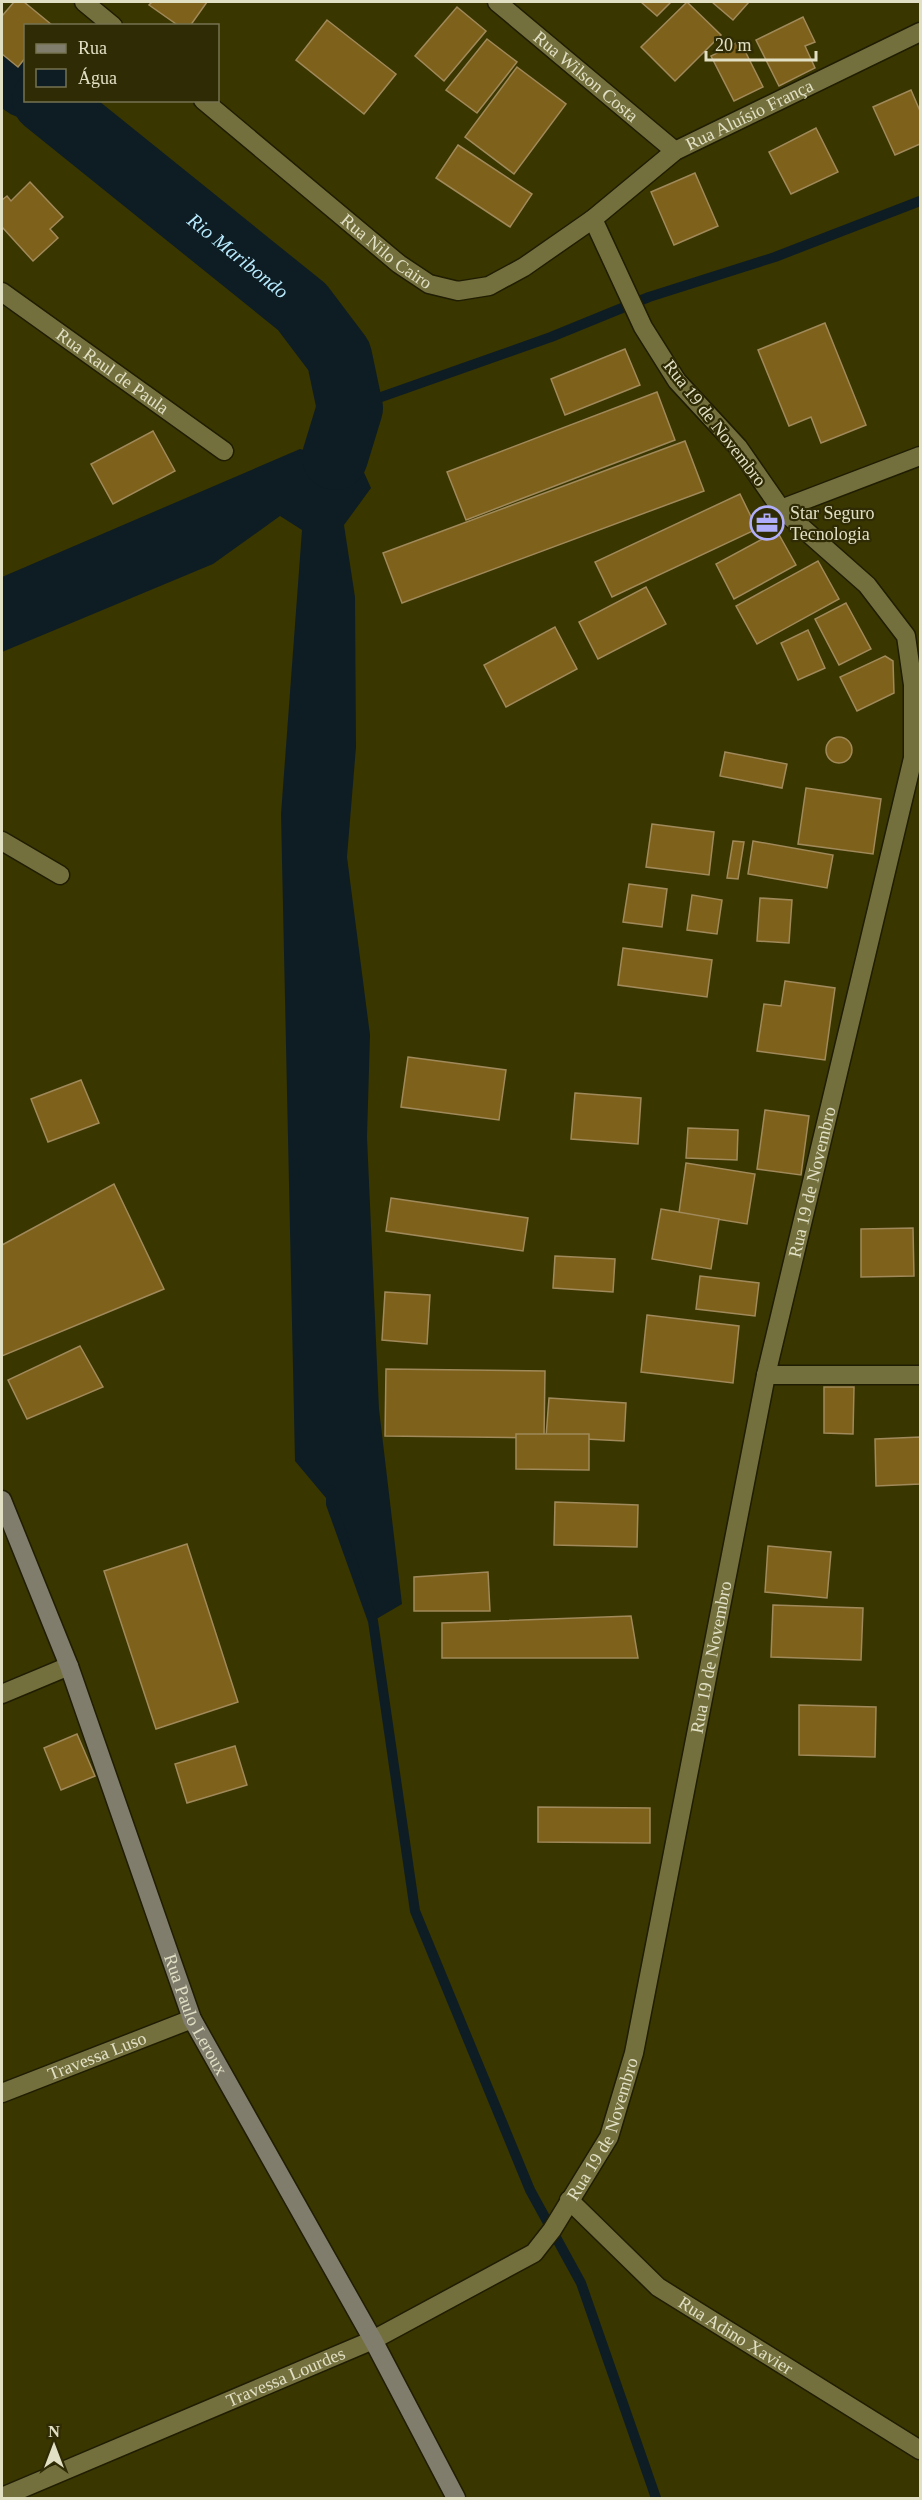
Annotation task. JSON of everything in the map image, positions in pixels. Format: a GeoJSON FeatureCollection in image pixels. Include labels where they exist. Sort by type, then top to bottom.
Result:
{"type":"FeatureCollection","features":[{"type":"Feature","properties":{"kind":"street"},"geometry":{"type":"LineString","coordinates":[[84,2],[111,24]]}},
{"type":"Feature","properties":{"kind":"street","name":"Rua Wilson Costa"},"geometry":{"type":"LineString","coordinates":[[496,2],[675,151]]}},
{"type":"Feature","properties":{"kind":"street","name":"Rua Aluísio França"},"geometry":{"type":"LineString","coordinates":[[593,219],[675,151],[921,32]]}},
{"type":"Feature","properties":{"kind":"street","name":"Rua Nilo Cairo"},"geometry":{"type":"LineString","coordinates":[[205,102],[399,264],[429,284],[458,291],[489,286],[524,267],[593,219]]}},
{"type":"Feature","properties":{"kind":"street","name":"Rua 19 de Novembro"},"geometry":{"type":"LineString","coordinates":[[552,2230],[609,2137],[634,2053],[766,1375],[917,757],[913,639],[867,585],[781,509],[738,447],[678,381],[643,327],[621,275],[593,219]]}},
{"type":"Feature","properties":{"kind":"street","name":"Rua Raul de Paula"},"geometry":{"type":"LineString","coordinates":[[2,292],[224,451]]}},
{"type":"Feature","properties":{"kind":"street"},"geometry":{"type":"LineString","coordinates":[[781,509],[921,456]]}},
{"type":"Feature","properties":{"kind":"street"},"geometry":{"type":"LineString","coordinates":[[2,841],[60,875]]}},
{"type":"Feature","properties":{"kind":"street"},"geometry":{"type":"LineString","coordinates":[[766,1375],[921,1375]]}},
{"type":"Feature","properties":{"kind":"street","name":"Rua Paulo Leroux"},"geometry":{"type":"LineString","coordinates":[[2,1500],[69,1666],[192,2019],[373,2340],[456,2499]]}},
{"type":"Feature","properties":{"kind":"street"},"geometry":{"type":"LineString","coordinates":[[2,1695],[69,1666]]}},
{"type":"Feature","properties":{"kind":"street","name":"Travessa Luso"},"geometry":{"type":"LineString","coordinates":[[2,2093],[192,2019]]}},
{"type":"Feature","properties":{"kind":"street","name":"Rua Adino Xavier"},"geometry":{"type":"LineString","coordinates":[[569,2200],[658,2287],[921,2450]]}},
{"type":"Feature","properties":{"kind":"street","name":"Travessa Lourdes"},"geometry":{"type":"LineString","coordinates":[[2,2497],[373,2340],[534,2253],[552,2230]]}},
{"type":"Feature","properties":{"kind":"water"},"geometry":{"type":"Polygon","coordinates":[[[300,449],[335,457],[362,468],[371,488],[344,525],[355,597],[356,747],[347,857],[370,1035],[367,1137],[379,1409],[402,1604],[373,1621],[331,1504],[295,1461],[281,814],[302,530],[280,516],[213,564],[2,652],[2,577],[300,449]]]}},
{"type":"Feature","properties":{"kind":"building"},"geometry":{"type":"Polygon","coordinates":[[[14,2],[24,2],[51,24],[24,24],[24,60],[18,67],[2,54],[2,16],[14,2]]]}},
{"type":"Feature","properties":{"kind":"building"},"geometry":{"type":"Polygon","coordinates":[[[152,2],[207,2],[191,24],[176,24],[149,5],[152,2]]]}},
{"type":"Feature","properties":{"kind":"building"},"geometry":{"type":"Polygon","coordinates":[[[641,2],[671,2],[657,16],[641,2]]]}},
{"type":"Feature","properties":{"kind":"building"},"geometry":{"type":"Polygon","coordinates":[[[687,2],[721,35],[675,81],[641,47],[687,2]]]}},
{"type":"Feature","properties":{"kind":"building"},"geometry":{"type":"Polygon","coordinates":[[[712,2],[749,2],[733,20],[712,2]]]}},
{"type":"Feature","properties":{"kind":"building"},"geometry":{"type":"Polygon","coordinates":[[[457,7],[486,31],[444,81],[415,56],[457,7]]]}},
{"type":"Feature","properties":{"kind":"building"},"geometry":{"type":"Polygon","coordinates":[[[803,17],[815,42],[805,46],[815,68],[779,86],[756,40],[803,17]]]}},
{"type":"Feature","properties":{"kind":"building"},"geometry":{"type":"Polygon","coordinates":[[[327,20],[396,74],[364,114],[296,60],[327,20]]]}},
{"type":"Feature","properties":{"kind":"building"},"geometry":{"type":"Polygon","coordinates":[[[487,39],[517,62],[477,113],[446,90],[487,39]]]}},
{"type":"Feature","properties":{"kind":"building"},"geometry":{"type":"Polygon","coordinates":[[[740,41],[763,87],[734,101],[711,56],[740,41]]]}},
{"type":"Feature","properties":{"kind":"building"},"geometry":{"type":"Polygon","coordinates":[[[517,67],[566,104],[514,174],[465,137],[517,67]]]}},
{"type":"Feature","properties":{"kind":"building"},"geometry":{"type":"Polygon","coordinates":[[[911,90],[920,111],[920,144],[895,155],[873,107],[911,90]]]}},
{"type":"Feature","properties":{"kind":"building"},"geometry":{"type":"Polygon","coordinates":[[[816,128],[838,172],[791,194],[769,152],[816,128]]]}},
{"type":"Feature","properties":{"kind":"building"},"geometry":{"type":"Polygon","coordinates":[[[458,145],[532,194],[510,227],[436,178],[458,145]]]}},
{"type":"Feature","properties":{"kind":"building"},"geometry":{"type":"Polygon","coordinates":[[[695,173],[718,226],[674,245],[651,192],[695,173]]]}},
{"type":"Feature","properties":{"kind":"building"},"geometry":{"type":"Polygon","coordinates":[[[30,182],[63,217],[50,229],[58,238],[33,261],[2,227],[2,200],[7,196],[11,201],[30,182]]]}},
{"type":"Feature","properties":{"kind":"building"},"geometry":{"type":"Polygon","coordinates":[[[825,323],[866,425],[821,443],[811,417],[789,426],[758,350],[825,323]]]}},
{"type":"Feature","properties":{"kind":"building"},"geometry":{"type":"Polygon","coordinates":[[[625,349],[640,385],[565,415],[551,379],[625,349]]]}},
{"type":"Feature","properties":{"kind":"building"},"geometry":{"type":"Polygon","coordinates":[[[657,392],[675,440],[466,520],[447,472],[657,392]]]}},
{"type":"Feature","properties":{"kind":"building"},"geometry":{"type":"Polygon","coordinates":[[[153,431],[175,471],[113,504],[91,464],[153,431]]]}},
{"type":"Feature","properties":{"kind":"building"},"geometry":{"type":"Polygon","coordinates":[[[685,441],[704,491],[402,603],[383,553],[685,441]]]}},
{"type":"Feature","properties":{"kind":"building"},"geometry":{"type":"Polygon","coordinates":[[[740,494],[757,529],[612,597],[595,562],[740,494]]]}},
{"type":"Feature","properties":{"kind":"building"},"geometry":{"type":"Polygon","coordinates":[[[777,531],[796,565],[734,599],[716,564],[777,531]]]}},
{"type":"Feature","properties":{"kind":"building"},"geometry":{"type":"Polygon","coordinates":[[[818,561],[839,599],[757,644],[736,606],[818,561]]]}},
{"type":"Feature","properties":{"kind":"building"},"geometry":{"type":"Polygon","coordinates":[[[646,587],[666,624],[598,659],[579,622],[646,587]]]}},
{"type":"Feature","properties":{"kind":"building"},"geometry":{"type":"Polygon","coordinates":[[[846,603],[871,649],[839,665],[815,619],[846,603]]]}},
{"type":"Feature","properties":{"kind":"building"},"geometry":{"type":"Polygon","coordinates":[[[555,627],[577,669],[506,707],[484,665],[555,627]]]}},
{"type":"Feature","properties":{"kind":"building"},"geometry":{"type":"Polygon","coordinates":[[[808,630],[825,668],[798,680],[781,643],[808,630]]]}},
{"type":"Feature","properties":{"kind":"building"},"geometry":{"type":"Polygon","coordinates":[[[885,656],[893,661],[894,693],[857,711],[840,677],[885,656]]]}},
{"type":"Feature","properties":{"kind":"building"},"geometry":{"type":"Polygon","coordinates":[[[839,737],[848,741],[852,750],[848,759],[839,763],[830,759],[826,750],[830,741],[839,737]]]}},
{"type":"Feature","properties":{"kind":"building"},"geometry":{"type":"Polygon","coordinates":[[[725,752],[787,764],[782,788],[720,776],[725,752]]]}},
{"type":"Feature","properties":{"kind":"building"},"geometry":{"type":"Polygon","coordinates":[[[806,788],[881,799],[873,854],[798,844],[806,788]]]}},
{"type":"Feature","properties":{"kind":"building"},"geometry":{"type":"Polygon","coordinates":[[[652,824],[714,832],[709,875],[646,867],[652,824]]]}},
{"type":"Feature","properties":{"kind":"building"},"geometry":{"type":"Polygon","coordinates":[[[733,841],[744,842],[738,879],[727,878],[733,841]]]}},
{"type":"Feature","properties":{"kind":"building"},"geometry":{"type":"Polygon","coordinates":[[[753,841],[833,855],[827,888],[748,874],[753,841]]]}},
{"type":"Feature","properties":{"kind":"building"},"geometry":{"type":"Polygon","coordinates":[[[629,884],[667,889],[662,927],[623,922],[629,884]]]}},
{"type":"Feature","properties":{"kind":"building"},"geometry":{"type":"Polygon","coordinates":[[[692,895],[722,900],[717,934],[687,930],[692,895]]]}},
{"type":"Feature","properties":{"kind":"building"},"geometry":{"type":"Polygon","coordinates":[[[760,898],[792,900],[789,943],[757,941],[760,898]]]}},
{"type":"Feature","properties":{"kind":"building"},"geometry":{"type":"Polygon","coordinates":[[[623,948],[712,960],[707,997],[618,985],[623,948]]]}},
{"type":"Feature","properties":{"kind":"building"},"geometry":{"type":"Polygon","coordinates":[[[785,981],[835,988],[825,1060],[757,1051],[764,1004],[781,1006],[785,981]]]}},
{"type":"Feature","properties":{"kind":"building"},"geometry":{"type":"Polygon","coordinates":[[[408,1057],[506,1070],[499,1120],[401,1107],[408,1057]]]}},
{"type":"Feature","properties":{"kind":"building"},"geometry":{"type":"Polygon","coordinates":[[[81,1080],[99,1123],[48,1142],[31,1099],[81,1080]]]}},
{"type":"Feature","properties":{"kind":"building"},"geometry":{"type":"Polygon","coordinates":[[[575,1093],[641,1098],[638,1144],[571,1139],[575,1093]]]}},
{"type":"Feature","properties":{"kind":"building"},"geometry":{"type":"Polygon","coordinates":[[[765,1110],[809,1116],[801,1175],[757,1169],[765,1110]]]}},
{"type":"Feature","properties":{"kind":"building"},"geometry":{"type":"Polygon","coordinates":[[[688,1128],[738,1130],[737,1160],[686,1158],[688,1128]]]}},
{"type":"Feature","properties":{"kind":"building"},"geometry":{"type":"Polygon","coordinates":[[[686,1163],[755,1174],[747,1224],[679,1213],[686,1163]]]}},
{"type":"Feature","properties":{"kind":"building"},"geometry":{"type":"Polygon","coordinates":[[[114,1184],[164,1289],[2,1356],[2,1245],[114,1184]]]}},
{"type":"Feature","properties":{"kind":"building"},"geometry":{"type":"Polygon","coordinates":[[[391,1198],[528,1218],[523,1251],[386,1231],[391,1198]]]}},
{"type":"Feature","properties":{"kind":"building"},"geometry":{"type":"Polygon","coordinates":[[[661,1209],[719,1219],[711,1269],[652,1259],[661,1209]]]}},
{"type":"Feature","properties":{"kind":"building"},"geometry":{"type":"Polygon","coordinates":[[[913,1228],[914,1276],[861,1277],[861,1229],[913,1228]]]}},
{"type":"Feature","properties":{"kind":"building"},"geometry":{"type":"Polygon","coordinates":[[[555,1256],[615,1259],[613,1292],[553,1288],[555,1256]]]}},
{"type":"Feature","properties":{"kind":"building"},"geometry":{"type":"Polygon","coordinates":[[[700,1276],[759,1283],[755,1316],[696,1309],[700,1276]]]}},
{"type":"Feature","properties":{"kind":"building"},"geometry":{"type":"Polygon","coordinates":[[[385,1292],[430,1295],[427,1344],[382,1340],[385,1292]]]}},
{"type":"Feature","properties":{"kind":"building"},"geometry":{"type":"Polygon","coordinates":[[[647,1315],[739,1326],[733,1383],[641,1372],[647,1315]]]}},
{"type":"Feature","properties":{"kind":"building"},"geometry":{"type":"Polygon","coordinates":[[[80,1346],[103,1387],[27,1419],[8,1380],[80,1346]]]}},
{"type":"Feature","properties":{"kind":"building"},"geometry":{"type":"Polygon","coordinates":[[[386,1369],[545,1371],[544,1438],[385,1436],[386,1369]]]}},
{"type":"Feature","properties":{"kind":"building"},"geometry":{"type":"Polygon","coordinates":[[[824,1387],[854,1387],[853,1434],[824,1433],[824,1387]]]}},
{"type":"Feature","properties":{"kind":"building"},"geometry":{"type":"Polygon","coordinates":[[[549,1398],[626,1403],[624,1441],[546,1437],[549,1398]]]}},
{"type":"Feature","properties":{"kind":"building"},"geometry":{"type":"Polygon","coordinates":[[[516,1434],[589,1434],[589,1470],[516,1469],[516,1434]]]}},
{"type":"Feature","properties":{"kind":"building"},"geometry":{"type":"Polygon","coordinates":[[[920,1437],[920,1484],[876,1486],[875,1439],[920,1437]]]}},
{"type":"Feature","properties":{"kind":"building"},"geometry":{"type":"Polygon","coordinates":[[[555,1502],[638,1505],[637,1547],[554,1545],[555,1502]]]}},
{"type":"Feature","properties":{"kind":"building"},"geometry":{"type":"Polygon","coordinates":[[[187,1544],[238,1702],[156,1729],[104,1571],[187,1544]]]}},
{"type":"Feature","properties":{"kind":"building"},"geometry":{"type":"Polygon","coordinates":[[[768,1546],[831,1552],[827,1598],[765,1592],[768,1546]]]}},
{"type":"Feature","properties":{"kind":"building"},"geometry":{"type":"Polygon","coordinates":[[[488,1572],[490,1611],[414,1611],[414,1577],[488,1572]]]}},
{"type":"Feature","properties":{"kind":"building"},"geometry":{"type":"Polygon","coordinates":[[[773,1605],[863,1608],[861,1660],[771,1657],[773,1605]]]}},
{"type":"Feature","properties":{"kind":"building"},"geometry":{"type":"Polygon","coordinates":[[[631,1616],[638,1658],[442,1658],[442,1623],[631,1616]]]}},
{"type":"Feature","properties":{"kind":"building"},"geometry":{"type":"Polygon","coordinates":[[[799,1705],[876,1707],[875,1757],[799,1755],[799,1705]]]}},
{"type":"Feature","properties":{"kind":"building"},"geometry":{"type":"Polygon","coordinates":[[[77,1734],[95,1776],[61,1790],[44,1748],[77,1734]]]}},
{"type":"Feature","properties":{"kind":"building"},"geometry":{"type":"Polygon","coordinates":[[[235,1746],[247,1785],[187,1803],[175,1764],[235,1746]]]}},
{"type":"Feature","properties":{"kind":"building"},"geometry":{"type":"Polygon","coordinates":[[[538,1807],[650,1808],[650,1843],[538,1842],[538,1807]]]}},
{"type":"Feature","properties":{"kind":"waterway","name":"Rio Maribondo"},"geometry":{"type":"LineString","coordinates":[[2,65],[24,83]]}},
{"type":"Feature","properties":{"kind":"waterway","name":"Rio Maribondo"},"geometry":{"type":"LineString","coordinates":[[47,102],[302,307],[339,356],[350,408],[335,457]]}},
{"type":"Feature","properties":{"kind":"waterway"},"geometry":{"type":"LineString","coordinates":[[350,408],[551,337],[649,297],[775,257],[920,201]]}},
{"type":"Feature","properties":{"kind":"waterway"},"geometry":{"type":"LineString","coordinates":[[331,1490],[331,1504],[373,1621],[415,1911],[530,2190],[581,2283],[656,2498]]}},
{"type":"Feature","properties":{"kind":"place","name":"Star Seguro Tecnologia"},"geometry":{"type":"Point","coordinates":[767,523]}}]}
